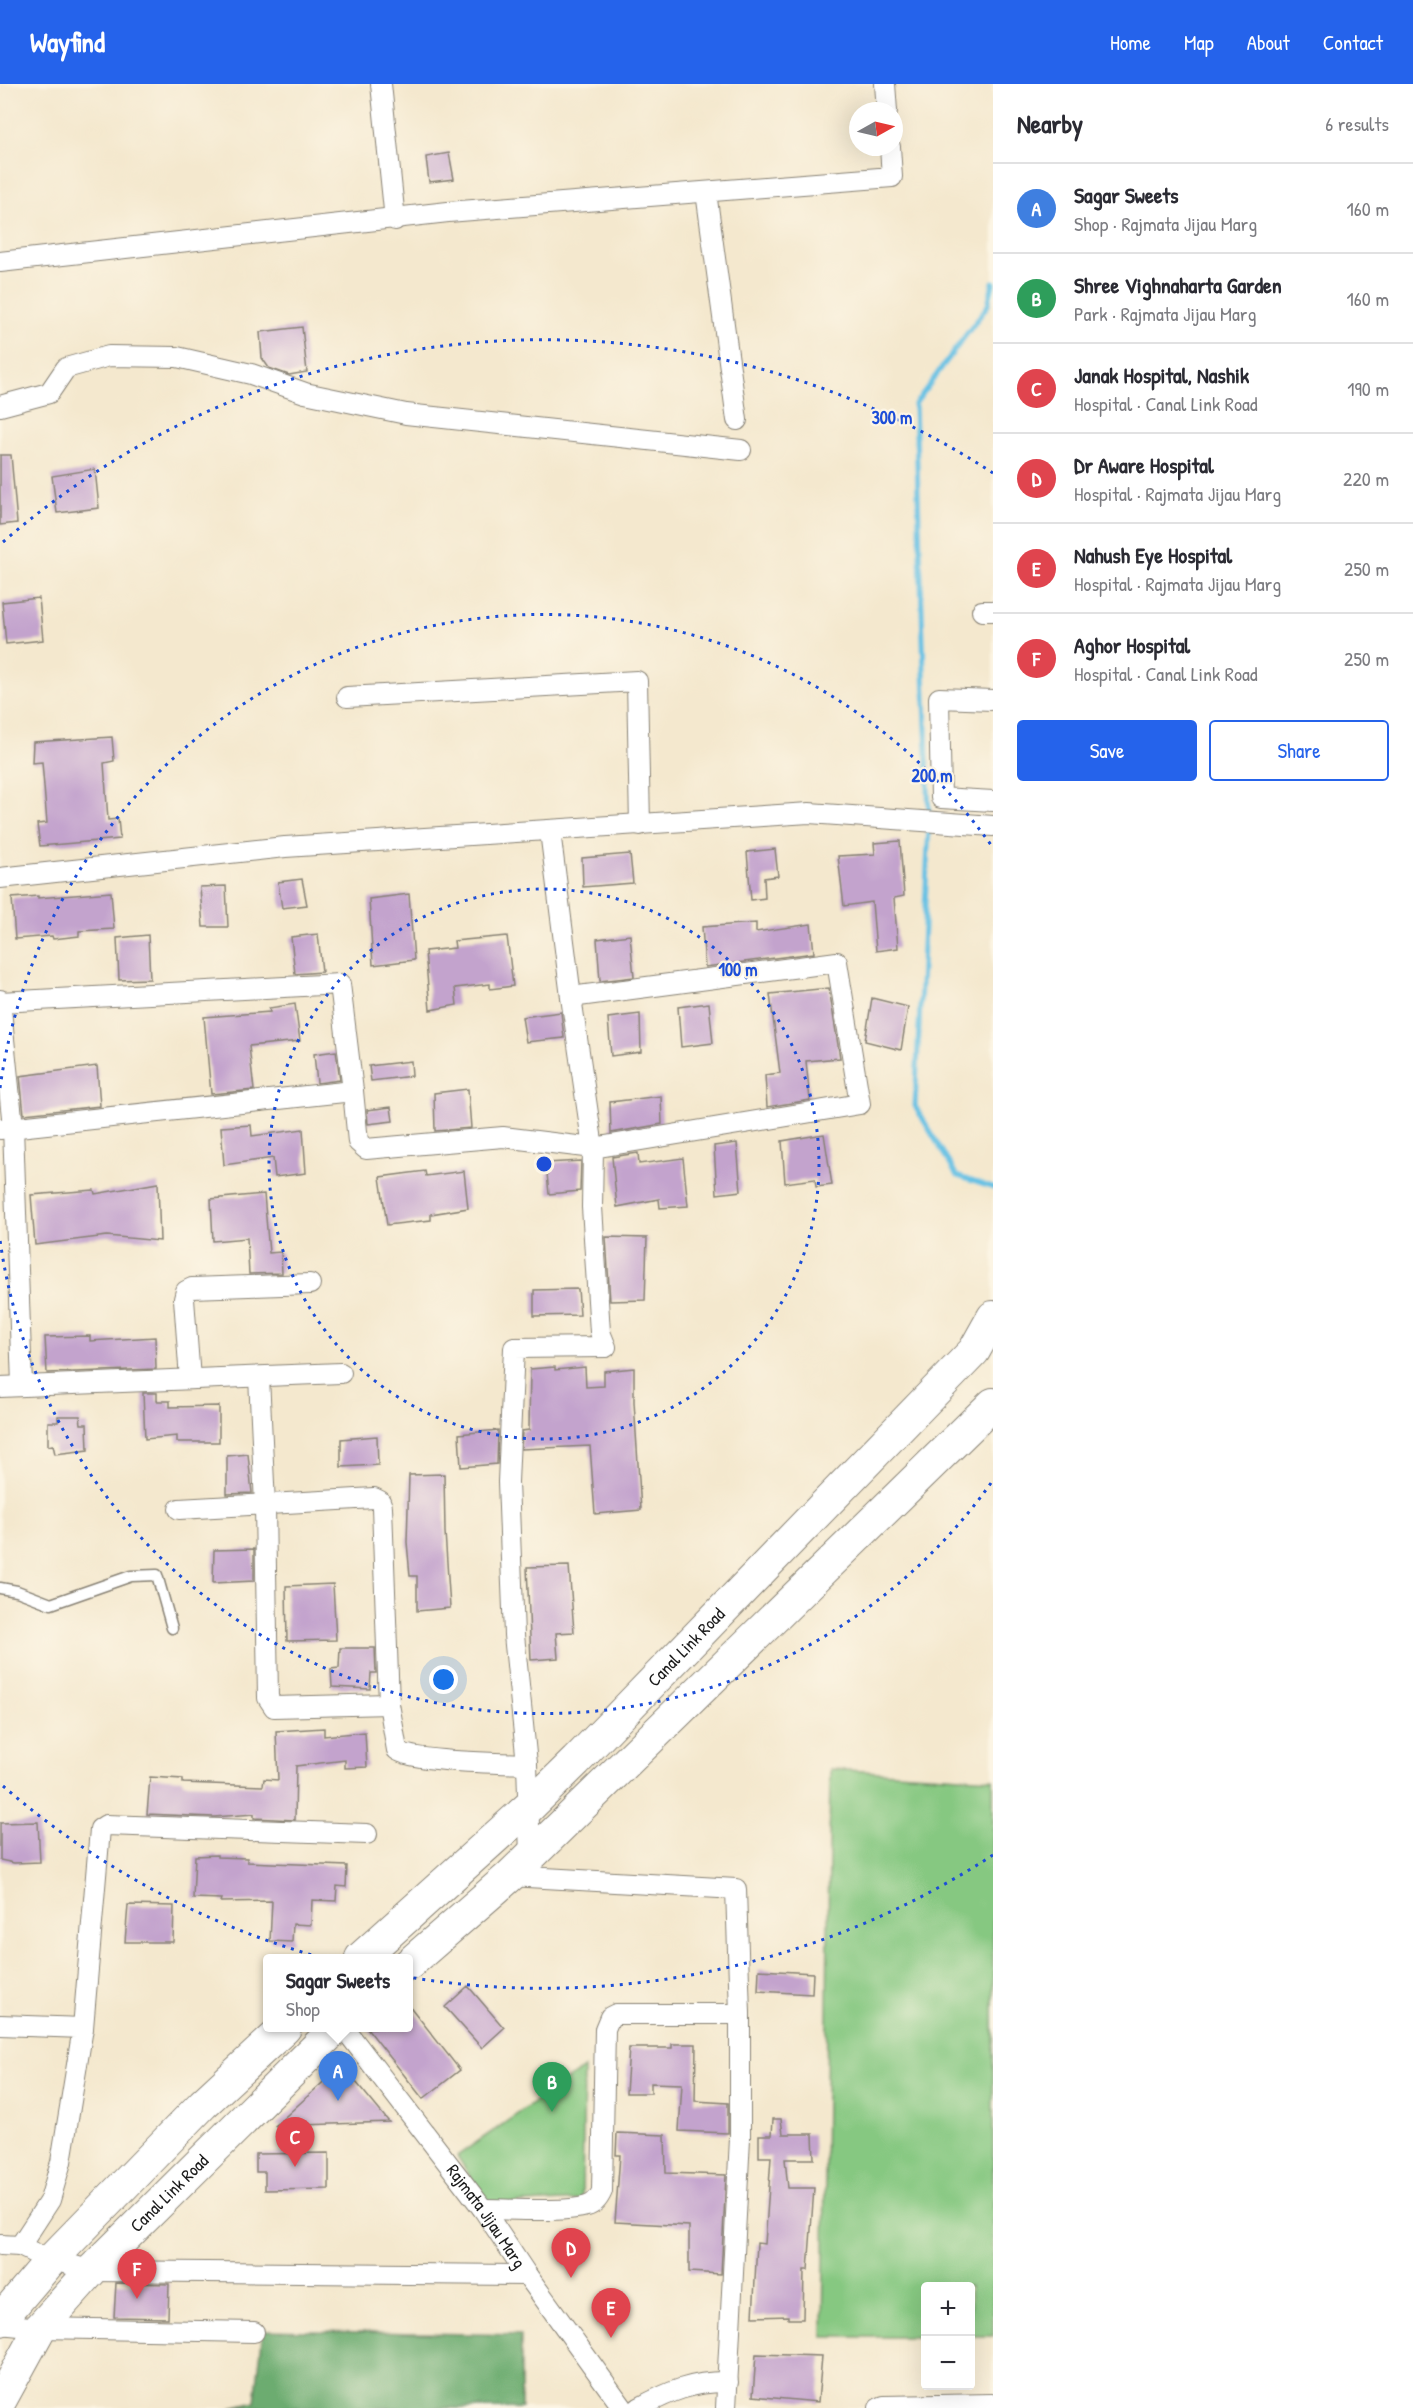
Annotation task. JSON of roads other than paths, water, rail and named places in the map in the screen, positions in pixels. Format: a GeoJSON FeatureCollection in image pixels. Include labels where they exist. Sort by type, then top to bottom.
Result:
{"type":"FeatureCollection","features":[{"type":"Feature","properties":{"kind":"main road","name":"Canal Link Road"},"geometry":{"type":"LineString","coordinates":[[367,1954],[529,1807],[746,1588],[974,1352],[993,1317]]}},
{"type":"Feature","properties":{"kind":"main road"},"geometry":{"type":"LineString","coordinates":[[413,1960],[520,1866],[993,1404]]}},
{"type":"Feature","properties":{"kind":"main road","name":"Canal Link Road"},"geometry":{"type":"LineString","coordinates":[[0,2322],[52,2259],[203,2104],[281,2032]]}},
{"type":"Feature","properties":{"kind":"main road","name":"Canal Link Road"},"geometry":{"type":"LineString","coordinates":[[0,2401],[40,2328],[91,2271],[332,2032]]}},
{"type":"Feature","properties":{"kind":"street"},"geometry":{"type":"LineString","coordinates":[[381,84],[395,220]]}},
{"type":"Feature","properties":{"kind":"street"},"geometry":{"type":"LineString","coordinates":[[885,84],[886,102]]}},
{"type":"Feature","properties":{"kind":"street"},"geometry":{"type":"LineString","coordinates":[[0,262],[395,220],[448,212],[892,177],[891,156]]}},
{"type":"Feature","properties":{"kind":"street"},"geometry":{"type":"LineString","coordinates":[[706,192],[737,420]]}},
{"type":"Feature","properties":{"kind":"street"},"geometry":{"type":"LineString","coordinates":[[0,406],[49,393],[66,368],[109,356],[177,357],[251,374],[305,393],[406,414],[741,450]]}},
{"type":"Feature","properties":{"kind":"street"},"geometry":{"type":"LineString","coordinates":[[347,697],[637,681],[640,825]]}},
{"type":"Feature","properties":{"kind":"street"},"geometry":{"type":"LineString","coordinates":[[993,700],[939,698],[941,798],[993,801]]}},
{"type":"Feature","properties":{"kind":"street"},"geometry":{"type":"LineString","coordinates":[[958,824],[959,799]]}},
{"type":"Feature","properties":{"kind":"street"},"geometry":{"type":"LineString","coordinates":[[0,878],[285,847],[809,813],[993,826]]}},
{"type":"Feature","properties":{"kind":"street"},"geometry":{"type":"LineString","coordinates":[[550,831],[593,1148],[592,1207],[599,1320],[600,1332],[606,1347],[514,1348],[508,1482],[514,1635],[529,1807],[520,1866],[736,1889],[740,2014],[740,2138],[726,2408]]}},
{"type":"Feature","properties":{"kind":"street"},"geometry":{"type":"LineString","coordinates":[[22,1385],[0,1001],[340,984],[358,1142],[366,1149],[503,1137],[593,1148],[860,1104],[837,962],[571,997]]}},
{"type":"Feature","properties":{"kind":"street"},"geometry":{"type":"LineString","coordinates":[[7,1128],[353,1091]]}},
{"type":"Feature","properties":{"kind":"street"},"geometry":{"type":"LineString","coordinates":[[190,1379],[184,1299],[186,1291],[192,1288],[310,1284]]}},
{"type":"Feature","properties":{"kind":"street"},"geometry":{"type":"LineString","coordinates":[[0,1388],[22,1385],[341,1373]]}},
{"type":"Feature","properties":{"kind":"street"},"geometry":{"type":"LineString","coordinates":[[259,1377],[270,1703],[274,1707],[389,1704]]}},
{"type":"Feature","properties":{"kind":"street"},"geometry":{"type":"LineString","coordinates":[[179,1509],[374,1498],[380,1501],[389,1704],[395,1744],[401,1753],[422,1757],[527,1764]]}},
{"type":"Feature","properties":{"kind":"street"},"geometry":{"type":"LineString","coordinates":[[20,2246],[50,2200],[59,2172],[83,2028],[100,1829],[106,1825],[367,1834]]}},
{"type":"Feature","properties":{"kind":"street"},"geometry":{"type":"LineString","coordinates":[[483,2208],[568,2209],[588,2206],[599,2199],[602,2190],[605,2134],[605,2029],[610,2017],[616,2014],[740,2014]]}},
{"type":"Feature","properties":{"kind":"street"},"geometry":{"type":"LineString","coordinates":[[0,2025],[83,2028]]}},
{"type":"Feature","properties":{"kind":"street","name":"Rajmata Jijau Marg"},"geometry":{"type":"LineString","coordinates":[[347,2032],[483,2208],[527,2275],[623,2408]]}},
{"type":"Feature","properties":{"kind":"street"},"geometry":{"type":"LineString","coordinates":[[0,2245],[20,2246],[91,2271],[527,2275]]}},
{"type":"Feature","properties":{"kind":"street"},"geometry":{"type":"LineString","coordinates":[[0,2322],[40,2328],[254,2332]]}},
{"type":"Feature","properties":{"kind":"street"},"geometry":{"type":"LineString","coordinates":[[639,2408],[665,2393],[692,2384],[708,2381],[728,2382]]}},
{"type":"Feature","properties":{"kind":"street"},"geometry":{"type":"LineString","coordinates":[[879,2408],[884,2406],[993,2404]]}},
{"type":"Feature","properties":{"kind":"lane"},"geometry":{"type":"LineString","coordinates":[[0,1588],[17,1591],[51,1604],[131,1576],[157,1575],[172,1628]]}},
{"type":"Feature","properties":{"kind":"waterway"},"geometry":{"type":"LineString","coordinates":[[929,817],[915,404],[988,305],[993,282]]}},
{"type":"Feature","properties":{"kind":"waterway"},"geometry":{"type":"LineString","coordinates":[[929,826],[915,1106],[957,1176],[993,1188]]}},
{"type":"Feature","properties":{"kind":"place","name":"Sagar Sweets"},"geometry":{"type":"Point","coordinates":[338,2101]}},
{"type":"Feature","properties":{"kind":"place","name":"Shree Vighnaharta Garden"},"geometry":{"type":"Point","coordinates":[552,2112]}},
{"type":"Feature","properties":{"kind":"place","name":"Janak Hospital, Nashik"},"geometry":{"type":"Point","coordinates":[295,2167]}},
{"type":"Feature","properties":{"kind":"place","name":"Dr Aware Hospital"},"geometry":{"type":"Point","coordinates":[571,2278]}},
{"type":"Feature","properties":{"kind":"place","name":"Aghor Hospital"},"geometry":{"type":"Point","coordinates":[137,2299]}},
{"type":"Feature","properties":{"kind":"place","name":"Nahush Eye Hospital"},"geometry":{"type":"Point","coordinates":[611,2338]}}]}
